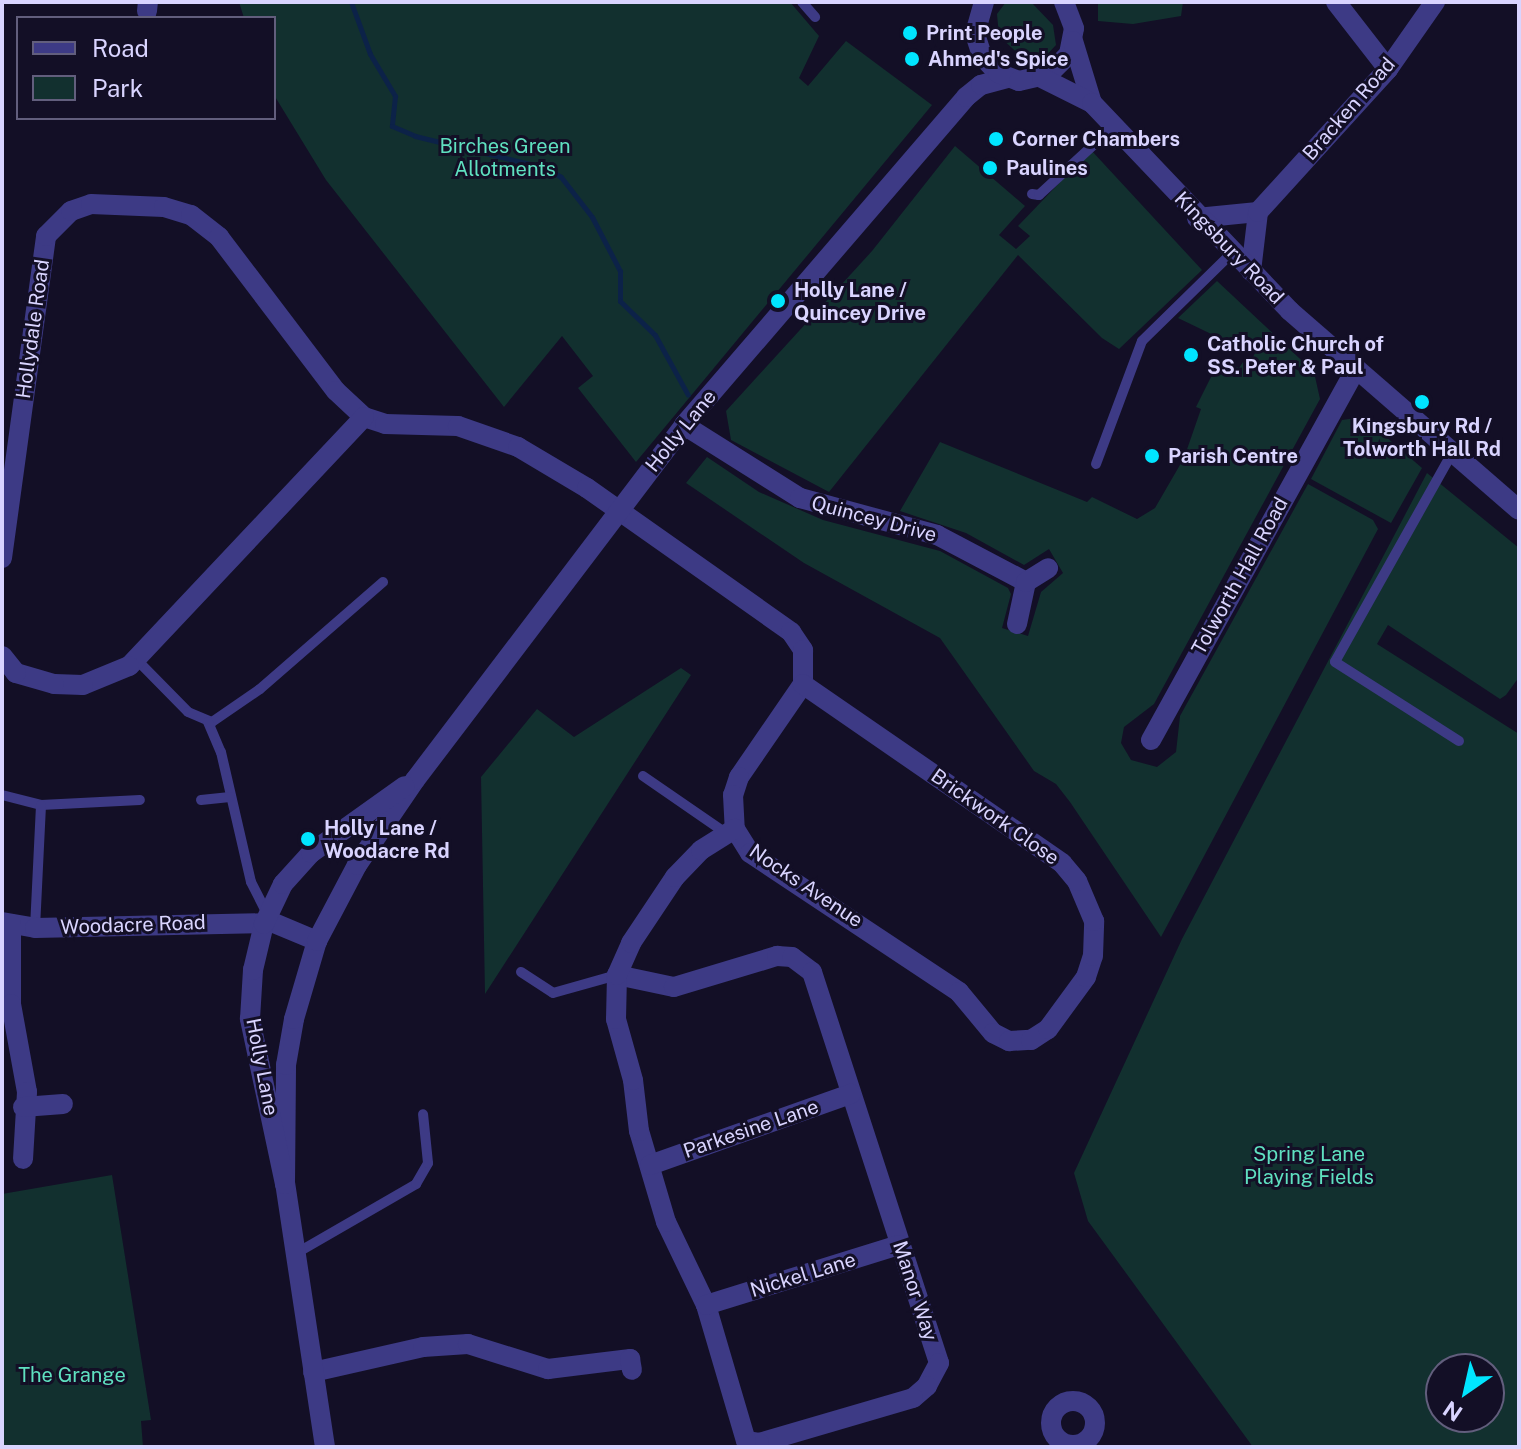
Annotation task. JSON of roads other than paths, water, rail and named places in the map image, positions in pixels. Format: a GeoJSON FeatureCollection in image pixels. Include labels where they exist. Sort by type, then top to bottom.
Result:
{"type":"FeatureCollection","features":[{"type":"Feature","properties":{"kind":"street"},"geometry":{"type":"LineString","coordinates":[[984,2],[975,12],[982,56],[1008,78],[1042,78],[1064,60],[1073,41]]}},
{"type":"Feature","properties":{"kind":"street"},"geometry":{"type":"LineString","coordinates":[[1336,2],[1388,69]]}},
{"type":"Feature","properties":{"kind":"street","name":"Bracken Road"},"geometry":{"type":"LineString","coordinates":[[1258,212],[1388,69],[1435,2]]}},
{"type":"Feature","properties":{"kind":"street","name":"Kingsbury Road"},"geometry":{"type":"LineString","coordinates":[[1070,6],[1073,41],[1092,103]]}},
{"type":"Feature","properties":{"kind":"street","name":"Holly Lane"},"geometry":{"type":"LineString","coordinates":[[966,97],[982,56]]}},
{"type":"Feature","properties":{"kind":"street","name":"Holly Lane"},"geometry":{"type":"LineString","coordinates":[[285,1184],[286,1065],[317,941],[357,865],[415,780],[464,721],[617,510],[684,425],[966,97],[981,85],[1008,78]]}},
{"type":"Feature","properties":{"kind":"street","name":"Kingsbury Road"},"geometry":{"type":"LineString","coordinates":[[1042,78],[1092,103],[1197,218],[1354,372],[1519,510]]}},
{"type":"Feature","properties":{"kind":"street","name":"Hollydale Road"},"geometry":{"type":"LineString","coordinates":[[2,558],[46,236],[71,211],[91,204],[164,207],[191,215],[210,230],[336,391],[364,417]]}},
{"type":"Feature","properties":{"kind":"street"},"geometry":{"type":"LineString","coordinates":[[1197,218],[1258,212],[1251,271]]}},
{"type":"Feature","properties":{"kind":"street","name":"Tolworth Hall Road"},"geometry":{"type":"LineString","coordinates":[[1151,740],[1354,372]]}},
{"type":"Feature","properties":{"kind":"street"},"geometry":{"type":"LineString","coordinates":[[2,656],[16,673],[37,680],[83,685],[107,678],[136,659],[364,417],[385,424],[458,426],[518,447],[617,510],[791,632],[803,650],[803,684]]}},
{"type":"Feature","properties":{"kind":"street","name":"Quincey Drive"},"geometry":{"type":"LineString","coordinates":[[684,425],[800,498],[937,535],[1026,582]]}},
{"type":"Feature","properties":{"kind":"street"},"geometry":{"type":"LineString","coordinates":[[1017,624],[1026,582],[1048,568]]}},
{"type":"Feature","properties":{"kind":"street","name":"Nocks Avenue"},"geometry":{"type":"LineString","coordinates":[[803,684],[739,777],[733,795],[731,832],[750,853],[959,992],[993,1033]]}},
{"type":"Feature","properties":{"kind":"street","name":"Brickwork Close"},"geometry":{"type":"LineString","coordinates":[[803,684],[1062,863],[1088,901],[1093,956],[1086,977],[1048,1029],[1031,1040],[1009,1041],[993,1033]]}},
{"type":"Feature","properties":{"kind":"street","name":"Holly Lane"},"geometry":{"type":"LineString","coordinates":[[325,1447],[285,1184],[250,1019],[266,920],[283,884],[311,853],[415,780]]}},
{"type":"Feature","properties":{"kind":"street","name":"Manor Way"},"geometry":{"type":"LineString","coordinates":[[617,975],[674,987],[777,956],[792,957],[812,972],[821,988],[851,1094],[939,1363],[927,1386],[913,1398],[759,1443],[743,1444],[706,1305],[686,1254],[666,1222],[616,1019],[617,975],[631,943],[675,877],[701,850],[731,832]]}},
{"type":"Feature","properties":{"kind":"street","name":"Woodacre Road"},"geometry":{"type":"LineString","coordinates":[[6,923],[35,928],[266,920],[317,941]]}},
{"type":"Feature","properties":{"kind":"street"},"geometry":{"type":"LineString","coordinates":[[6,923],[27,1092],[23,1107],[23,1159]]}},
{"type":"Feature","properties":{"kind":"street","name":"Parkesine Lane"},"geometry":{"type":"LineString","coordinates":[[650,1165],[851,1094]]}},
{"type":"Feature","properties":{"kind":"street"},"geometry":{"type":"LineString","coordinates":[[23,1107],[63,1104]]}},
{"type":"Feature","properties":{"kind":"street","name":"Nickel Lane"},"geometry":{"type":"LineString","coordinates":[[706,1305],[899,1245]]}},
{"type":"Feature","properties":{"kind":"street"},"geometry":{"type":"LineString","coordinates":[[313,1372],[446,1344],[468,1344],[548,1369],[629,1357]]}},
{"type":"Feature","properties":{"kind":"lane"},"geometry":{"type":"LineString","coordinates":[[802,2],[815,17]]}},
{"type":"Feature","properties":{"kind":"lane"},"geometry":{"type":"LineString","coordinates":[[1032,194],[1039,195],[1114,126]]}},
{"type":"Feature","properties":{"kind":"lane"},"geometry":{"type":"LineString","coordinates":[[1096,464],[1142,341],[1232,253]]}},
{"type":"Feature","properties":{"kind":"lane"},"geometry":{"type":"LineString","coordinates":[[1451,455],[1335,662],[1459,741]]}},
{"type":"Feature","properties":{"kind":"lane"},"geometry":{"type":"LineString","coordinates":[[208,722],[260,689],[383,582]]}},
{"type":"Feature","properties":{"kind":"lane"},"geometry":{"type":"LineString","coordinates":[[136,659],[188,712],[208,722],[251,882],[266,920]]}},
{"type":"Feature","properties":{"kind":"lane"},"geometry":{"type":"LineString","coordinates":[[643,776],[731,832]]}},
{"type":"Feature","properties":{"kind":"lane"},"geometry":{"type":"LineString","coordinates":[[2,795],[41,805],[140,800]]}},
{"type":"Feature","properties":{"kind":"lane"},"geometry":{"type":"LineString","coordinates":[[201,800],[230,797]]}},
{"type":"Feature","properties":{"kind":"lane"},"geometry":{"type":"LineString","coordinates":[[35,928],[41,805]]}},
{"type":"Feature","properties":{"kind":"lane"},"geometry":{"type":"LineString","coordinates":[[521,972],[553,993],[617,975]]}},
{"type":"Feature","properties":{"kind":"lane"},"geometry":{"type":"LineString","coordinates":[[295,1254],[416,1184],[428,1163],[423,1114]]}},
{"type":"Feature","properties":{"kind":"waterway"},"geometry":{"type":"LineString","coordinates":[[351,2],[370,54],[395,96],[392,126],[415,136],[546,168],[561,177],[592,217],[620,271],[620,301],[655,335],[688,395]]}},
{"type":"Feature","properties":{"kind":"place","name":"Print People"},"geometry":{"type":"Point","coordinates":[910,33]}},
{"type":"Feature","properties":{"kind":"place","name":"Ahmed's Spice"},"geometry":{"type":"Point","coordinates":[912,59]}},
{"type":"Feature","properties":{"kind":"place","name":"Corner Chambers"},"geometry":{"type":"Point","coordinates":[996,139]}},
{"type":"Feature","properties":{"kind":"place","name":"Paulines"},"geometry":{"type":"Point","coordinates":[990,168]}},
{"type":"Feature","properties":{"kind":"place","name":"Holly Lane / Quincey Drive"},"geometry":{"type":"Point","coordinates":[778,301]}},
{"type":"Feature","properties":{"kind":"place","name":"Catholic Church of SS. Peter & Paul"},"geometry":{"type":"Point","coordinates":[1191,355]}},
{"type":"Feature","properties":{"kind":"place","name":"Kingsbury Rd / Tolworth Hall Rd"},"geometry":{"type":"Point","coordinates":[1422,402]}},
{"type":"Feature","properties":{"kind":"place","name":"Parish Centre"},"geometry":{"type":"Point","coordinates":[1152,456]}},
{"type":"Feature","properties":{"kind":"place","name":"Holly Lane / Woodacre Rd"},"geometry":{"type":"Point","coordinates":[308,839]}},
{"type":"Feature","properties":{"kind":"park label","name":"Birches Green Allotments"},"geometry":{"type":"Point","coordinates":[505,158]}},
{"type":"Feature","properties":{"kind":"park label","name":"Spring Lane Playing Fields"},"geometry":{"type":"Point","coordinates":[1309,1166]}},
{"type":"Feature","properties":{"kind":"park label","name":"The Grange"},"geometry":{"type":"Point","coordinates":[72,1375]}}]}
